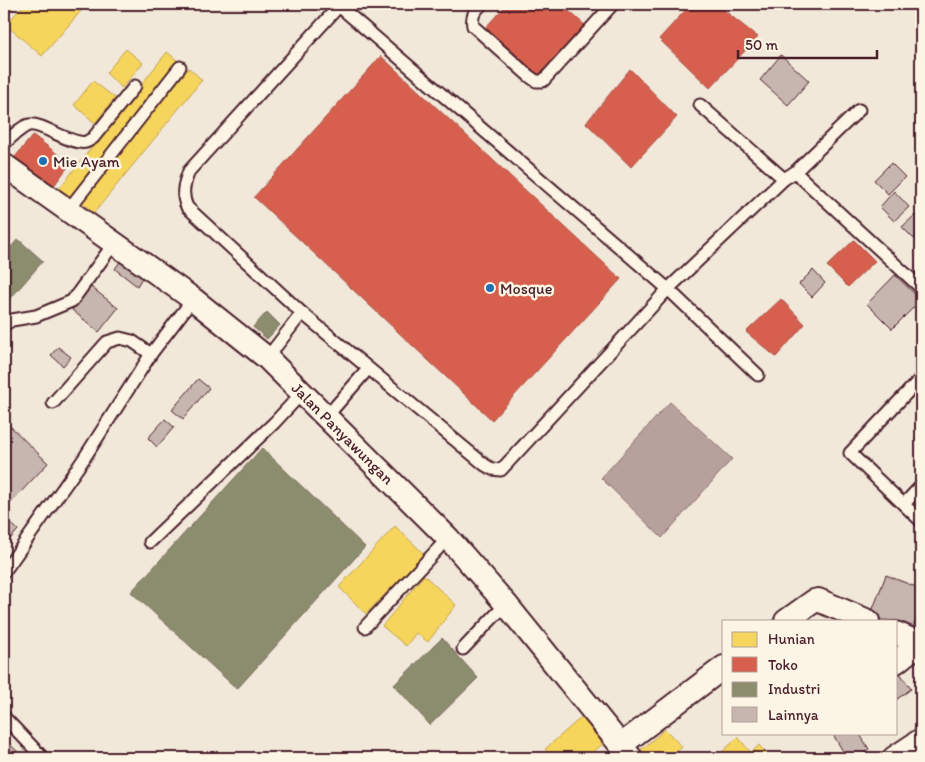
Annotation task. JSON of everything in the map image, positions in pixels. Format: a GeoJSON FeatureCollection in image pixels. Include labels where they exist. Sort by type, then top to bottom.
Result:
{"type":"FeatureCollection","features":[{"type":"Feature","properties":{"kind":"street","name":"Jalan Panyawungan"},"geometry":{"type":"LineString","coordinates":[[4,165],[193,299],[267,358],[448,538],[506,604],[626,752]]}},
{"type":"Feature","properties":{"kind":"street"},"geometry":{"type":"LineString","coordinates":[[787,620],[818,600],[866,620]]}},
{"type":"Feature","properties":{"kind":"street"},"geometry":{"type":"LineString","coordinates":[[898,659],[913,639]]}},
{"type":"Feature","properties":{"kind":"street"},"geometry":{"type":"LineString","coordinates":[[626,752],[722,669]]}},
{"type":"Feature","properties":{"kind":"street"},"geometry":{"type":"LineString","coordinates":[[894,758],[921,740]]}},
{"type":"Feature","properties":{"kind":"lane"},"geometry":{"type":"LineString","coordinates":[[482,4],[475,11],[472,18],[473,26],[536,81],[543,81],[607,6]]}},
{"type":"Feature","properties":{"kind":"lane"},"geometry":{"type":"LineString","coordinates":[[758,375],[668,289],[338,5],[189,170],[184,184],[183,198],[187,207],[302,313],[485,465],[492,469],[501,470],[668,289],[859,110]]}},
{"type":"Feature","properties":{"kind":"lane"},"geometry":{"type":"LineString","coordinates":[[68,210],[180,67]]}},
{"type":"Feature","properties":{"kind":"lane"},"geometry":{"type":"LineString","coordinates":[[4,144],[28,125],[34,125],[60,136],[87,142],[93,138],[136,86]]}},
{"type":"Feature","properties":{"kind":"lane"},"geometry":{"type":"LineString","coordinates":[[700,104],[784,180]]}},
{"type":"Feature","properties":{"kind":"lane"},"geometry":{"type":"LineString","coordinates":[[795,172],[921,288]]}},
{"type":"Feature","properties":{"kind":"lane"},"geometry":{"type":"LineString","coordinates":[[4,325],[12,320],[36,316],[72,301],[114,242]]}},
{"type":"Feature","properties":{"kind":"lane"},"geometry":{"type":"LineString","coordinates":[[4,572],[83,460],[151,354],[193,299]]}},
{"type":"Feature","properties":{"kind":"lane"},"geometry":{"type":"LineString","coordinates":[[267,358],[302,313]]}},
{"type":"Feature","properties":{"kind":"lane"},"geometry":{"type":"LineString","coordinates":[[53,403],[107,342],[120,338],[132,341],[151,354]]}},
{"type":"Feature","properties":{"kind":"lane"},"geometry":{"type":"LineString","coordinates":[[327,416],[368,369]]}},
{"type":"Feature","properties":{"kind":"lane"},"geometry":{"type":"LineString","coordinates":[[921,378],[850,453],[921,521]]}},
{"type":"Feature","properties":{"kind":"lane"},"geometry":{"type":"LineString","coordinates":[[150,542],[274,423],[302,392]]}},
{"type":"Feature","properties":{"kind":"lane"},"geometry":{"type":"LineString","coordinates":[[904,504],[921,486]]}},
{"type":"Feature","properties":{"kind":"lane"},"geometry":{"type":"LineString","coordinates":[[365,627],[448,538]]}},
{"type":"Feature","properties":{"kind":"lane"},"geometry":{"type":"LineString","coordinates":[[463,649],[506,604]]}},
{"type":"Feature","properties":{"kind":"lane"},"geometry":{"type":"LineString","coordinates":[[4,717],[35,756]]}},
{"type":"Feature","properties":{"kind":"shaded area"},"geometry":{"type":"Polygon","coordinates":[[[670,402],[732,459],[662,538],[601,478],[670,402]]]}},
{"type":"Feature","properties":{"kind":"building: Hunian"},"geometry":{"type":"Polygon","coordinates":[[[4,4],[17,4],[7,13],[4,10],[4,4]]]}},
{"type":"Feature","properties":{"kind":"building: Hunian"},"geometry":{"type":"Polygon","coordinates":[[[24,4],[87,4],[42,56],[6,25],[24,4]]]}},
{"type":"Feature","properties":{"kind":"building: Hunian"},"geometry":{"type":"Polygon","coordinates":[[[126,49],[143,63],[122,88],[106,73],[126,49]]]}},
{"type":"Feature","properties":{"kind":"building: Hunian"},"geometry":{"type":"Polygon","coordinates":[[[167,52],[178,61],[69,199],[58,190],[167,52]]]}},
{"type":"Feature","properties":{"kind":"building: Hunian"},"geometry":{"type":"Polygon","coordinates":[[[189,68],[202,80],[94,213],[81,202],[189,68]]]}},
{"type":"Feature","properties":{"kind":"building: Hunian"},"geometry":{"type":"Polygon","coordinates":[[[93,81],[115,98],[95,123],[74,105],[93,81]]]}},
{"type":"Feature","properties":{"kind":"building: Hunian"},"geometry":{"type":"Polygon","coordinates":[[[395,526],[424,554],[366,614],[339,587],[395,526]]]}},
{"type":"Feature","properties":{"kind":"building: Hunian"},"geometry":{"type":"Polygon","coordinates":[[[424,575],[456,605],[428,642],[416,633],[406,646],[382,626],[424,575]]]}},
{"type":"Feature","properties":{"kind":"building: Hunian"},"geometry":{"type":"Polygon","coordinates":[[[583,716],[603,744],[586,758],[552,758],[545,749],[583,716]]]}},
{"type":"Feature","properties":{"kind":"building: Hunian"},"geometry":{"type":"Polygon","coordinates":[[[665,729],[682,747],[670,758],[648,758],[641,750],[665,729]]]}},
{"type":"Feature","properties":{"kind":"building: Hunian"},"geometry":{"type":"Polygon","coordinates":[[[738,737],[751,753],[759,745],[770,758],[716,758],[738,737]]]}},
{"type":"Feature","properties":{"kind":"building: Hunian"},"geometry":{"type":"Polygon","coordinates":[[[604,751],[612,758],[595,758],[604,751]]]}},
{"type":"Feature","properties":{"kind":"building: Toko"},"geometry":{"type":"Polygon","coordinates":[[[507,4],[561,4],[587,27],[539,76],[485,28],[507,4]]]}},
{"type":"Feature","properties":{"kind":"building: Toko"},"geometry":{"type":"Polygon","coordinates":[[[691,4],[716,4],[758,37],[710,88],[659,39],[691,4]]]}},
{"type":"Feature","properties":{"kind":"building: Toko"},"geometry":{"type":"Polygon","coordinates":[[[381,56],[621,279],[492,420],[254,197],[381,56]]]}},
{"type":"Feature","properties":{"kind":"building: Toko"},"geometry":{"type":"Polygon","coordinates":[[[630,69],[677,117],[631,167],[586,123],[630,69]]]}},
{"type":"Feature","properties":{"kind":"building: Toko"},"geometry":{"type":"Polygon","coordinates":[[[4,113],[10,118],[4,126],[4,113]]]}},
{"type":"Feature","properties":{"kind":"building: Toko","name":"Mie Ayam"},"geometry":{"type":"Polygon","coordinates":[[[33,135],[70,164],[53,187],[15,157],[33,135]]]}},
{"type":"Feature","properties":{"kind":"building: Toko"},"geometry":{"type":"Polygon","coordinates":[[[854,240],[875,261],[848,287],[827,266],[854,240]]]}},
{"type":"Feature","properties":{"kind":"building: Toko"},"geometry":{"type":"Polygon","coordinates":[[[781,299],[805,324],[776,357],[746,332],[781,299]]]}},
{"type":"Feature","properties":{"kind":"building: Industri"},"geometry":{"type":"Polygon","coordinates":[[[18,239],[43,261],[4,306],[4,255],[18,239]]]}},
{"type":"Feature","properties":{"kind":"building: Industri"},"geometry":{"type":"Polygon","coordinates":[[[267,312],[280,325],[267,339],[253,327],[267,312]]]}},
{"type":"Feature","properties":{"kind":"building: Industri"},"geometry":{"type":"Polygon","coordinates":[[[262,448],[365,547],[237,689],[131,592],[262,448]]]}},
{"type":"Feature","properties":{"kind":"building: Industri"},"geometry":{"type":"Polygon","coordinates":[[[442,638],[478,678],[430,725],[394,685],[442,638]]]}},
{"type":"Feature","properties":{"kind":"building: Lainnya"},"geometry":{"type":"Polygon","coordinates":[[[781,55],[809,81],[788,105],[760,80],[781,55]]]}},
{"type":"Feature","properties":{"kind":"building: Lainnya"},"geometry":{"type":"Polygon","coordinates":[[[891,163],[905,177],[888,194],[874,180],[891,163]]]}},
{"type":"Feature","properties":{"kind":"building: Lainnya"},"geometry":{"type":"Polygon","coordinates":[[[894,191],[909,207],[894,221],[880,207],[894,191]]]}},
{"type":"Feature","properties":{"kind":"building: Lainnya"},"geometry":{"type":"Polygon","coordinates":[[[915,215],[921,222],[921,232],[914,239],[902,227],[915,215]]]}},
{"type":"Feature","properties":{"kind":"building: Lainnya"},"geometry":{"type":"Polygon","coordinates":[[[121,260],[143,276],[137,286],[115,269],[121,260]]]}},
{"type":"Feature","properties":{"kind":"building: Lainnya"},"geometry":{"type":"Polygon","coordinates":[[[813,270],[825,283],[812,297],[799,284],[813,270]]]}},
{"type":"Feature","properties":{"kind":"building: Lainnya"},"geometry":{"type":"Polygon","coordinates":[[[895,275],[921,300],[892,329],[867,304],[895,275]]]}},
{"type":"Feature","properties":{"kind":"building: Lainnya"},"geometry":{"type":"Polygon","coordinates":[[[91,287],[118,308],[99,332],[72,310],[91,287]]]}},
{"type":"Feature","properties":{"kind":"building: Lainnya"},"geometry":{"type":"Polygon","coordinates":[[[58,347],[71,357],[63,366],[51,355],[58,347]]]}},
{"type":"Feature","properties":{"kind":"building: Lainnya"},"geometry":{"type":"Polygon","coordinates":[[[198,379],[209,388],[183,419],[172,410],[198,379]]]}},
{"type":"Feature","properties":{"kind":"building: Lainnya"},"geometry":{"type":"Polygon","coordinates":[[[165,419],[174,427],[157,447],[148,438],[165,419]]]}},
{"type":"Feature","properties":{"kind":"building: Lainnya"},"geometry":{"type":"Polygon","coordinates":[[[6,422],[48,463],[4,510],[4,424],[6,422]]]}},
{"type":"Feature","properties":{"kind":"building: Lainnya"},"geometry":{"type":"Polygon","coordinates":[[[4,516],[18,530],[4,546],[4,516]]]}},
{"type":"Feature","properties":{"kind":"building: Lainnya"},"geometry":{"type":"Polygon","coordinates":[[[886,575],[921,589],[921,606],[910,635],[898,631],[898,620],[869,619],[886,575]]]}},
{"type":"Feature","properties":{"kind":"building: Lainnya"},"geometry":{"type":"Polygon","coordinates":[[[900,673],[911,689],[898,699],[898,674],[900,673]]]}},
{"type":"Feature","properties":{"kind":"building: Lainnya"},"geometry":{"type":"Polygon","coordinates":[[[833,734],[860,734],[869,749],[857,758],[847,758],[833,734]]]}},
{"type":"Feature","properties":{"kind":"building: Lainnya"},"geometry":{"type":"Polygon","coordinates":[[[4,739],[19,753],[14,758],[4,758],[4,739]]]}},
{"type":"Feature","properties":{"kind":"place","name":"Mie Ayam"},"geometry":{"type":"Point","coordinates":[43,161]}},
{"type":"Feature","properties":{"kind":"place","name":"Mosque"},"geometry":{"type":"Point","coordinates":[490,288]}}]}
